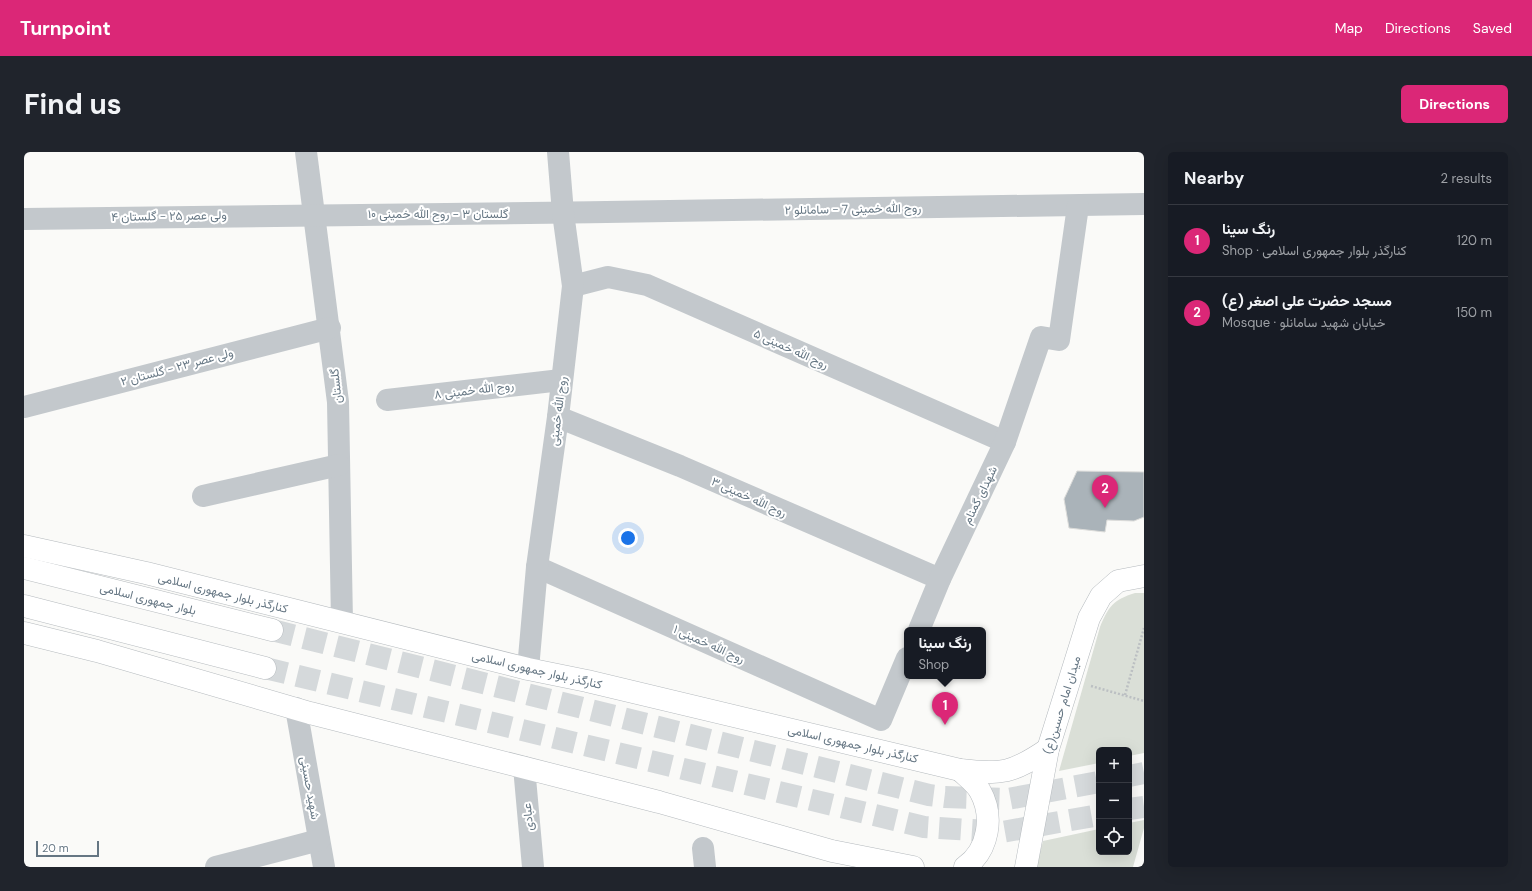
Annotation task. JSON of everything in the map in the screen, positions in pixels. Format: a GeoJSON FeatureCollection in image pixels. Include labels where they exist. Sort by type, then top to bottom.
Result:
{"type":"FeatureCollection","features":[{"type":"Feature","properties":{"kind":"main road","name":"کنارگذر بلوار جمهوری اسلامی"},"geometry":{"type":"LineString","coordinates":[[24,546],[146,573],[528,669],[595,683],[960,770],[1003,773],[1017,768],[1048,749]]}},
{"type":"Feature","properties":{"kind":"main road","name":"بلوار جمهوری اسلامی"},"geometry":{"type":"LineString","coordinates":[[24,568],[272,630]]}},
{"type":"Feature","properties":{"kind":"main road","name":"میدان امام حسین(ع)"},"geometry":{"type":"LineString","coordinates":[[1026,867],[1048,749],[1088,618],[1101,596],[1118,581],[1142,574]]}},
{"type":"Feature","properties":{"kind":"main road"},"geometry":{"type":"LineString","coordinates":[[24,606],[265,668]]}},
{"type":"Feature","properties":{"kind":"main road"},"geometry":{"type":"LineString","coordinates":[[24,633],[97,651],[296,708],[659,802],[832,851],[913,867]]}},
{"type":"Feature","properties":{"kind":"main road"},"geometry":{"type":"LineString","coordinates":[[960,770],[980,789],[987,806],[988,831],[982,851],[965,867]]}},
{"type":"Feature","properties":{"kind":"street","name":"گلستان"},"geometry":{"type":"LineString","coordinates":[[306,152],[330,328],[338,402],[342,622]]}},
{"type":"Feature","properties":{"kind":"street","name":"روح الله خمینی"},"geometry":{"type":"LineString","coordinates":[[528,669],[537,567],[558,417],[561,380],[573,286],[563,213],[558,152]]}},
{"type":"Feature","properties":{"kind":"street","name":"روح الله خمینی 7 - سامانلو ۲"},"geometry":{"type":"LineString","coordinates":[[563,213],[1144,204]]}},
{"type":"Feature","properties":{"kind":"street","name":"شهدای گمنام"},"geometry":{"type":"LineString","coordinates":[[920,627],[940,579],[1005,442],[1041,337],[1059,340],[1078,206]]}},
{"type":"Feature","properties":{"kind":"street","name":"گلستان ۳ - روح الله خمینی ۱۰"},"geometry":{"type":"LineString","coordinates":[[314,214],[563,213]]}},
{"type":"Feature","properties":{"kind":"street","name":"ولی عصر ۲۵ - گلستان ۴"},"geometry":{"type":"LineString","coordinates":[[24,219],[314,214]]}},
{"type":"Feature","properties":{"kind":"street","name":"روح الله خمینی ۵"},"geometry":{"type":"LineString","coordinates":[[573,286],[608,277],[647,285],[1005,442]]}},
{"type":"Feature","properties":{"kind":"street","name":"ولی عصر ۲۳ - گلستان ۲"},"geometry":{"type":"LineString","coordinates":[[24,407],[330,328]]}},
{"type":"Feature","properties":{"kind":"street","name":"روح الله خمینی ۸"},"geometry":{"type":"LineString","coordinates":[[387,400],[561,380]]}},
{"type":"Feature","properties":{"kind":"street","name":"روح الله خمینی ۳"},"geometry":{"type":"LineString","coordinates":[[558,417],[680,466],[940,579]]}},
{"type":"Feature","properties":{"kind":"street"},"geometry":{"type":"LineString","coordinates":[[203,496],[340,465]]}},
{"type":"Feature","properties":{"kind":"street","name":"روح الله خمینی ۱"},"geometry":{"type":"LineString","coordinates":[[537,567],[882,720],[904,665]]}},
{"type":"Feature","properties":{"kind":"street","name":"شهید حسینی"},"geometry":{"type":"LineString","coordinates":[[296,708],[324,867]]}},
{"type":"Feature","properties":{"kind":"street","name":"عبادی"},"geometry":{"type":"LineString","coordinates":[[524,767],[533,867]]}},
{"type":"Feature","properties":{"kind":"street"},"geometry":{"type":"LineString","coordinates":[[224,866],[319,840]]}},
{"type":"Feature","properties":{"kind":"path"},"geometry":{"type":"LineString","coordinates":[[1125,695],[1144,628]]}},
{"type":"Feature","properties":{"kind":"path"},"geometry":{"type":"LineString","coordinates":[[1070,680],[1144,701]]}},
{"type":"Feature","properties":{"kind":"shaded area"},"geometry":{"type":"Polygon","coordinates":[[[1135,593],[1144,593],[1144,753],[1132,755],[1132,747],[1096,747],[1096,764],[1059,771],[1100,627],[1109,609],[1117,601],[1135,593]]]}},
{"type":"Feature","properties":{"kind":"shaded area"},"geometry":{"type":"Polygon","coordinates":[[[1144,820],[1144,828],[1133,867],[1036,867],[1043,841],[1096,830],[1096,855],[1132,855],[1132,822],[1144,820]]]}},
{"type":"Feature","properties":{"kind":"building"},"geometry":{"type":"Polygon","coordinates":[[[1077,471],[1144,472],[1144,517],[1134,521],[1107,520],[1105,532],[1069,528],[1064,499],[1077,471]]]}},
{"type":"Feature","properties":{"kind":"tunnel"},"geometry":{"type":"LineString","coordinates":[[272,630],[929,795],[1008,799],[1096,783]]}},
{"type":"Feature","properties":{"kind":"tunnel"},"geometry":{"type":"LineString","coordinates":[[265,668],[924,827],[1002,832],[1096,816]]}},
{"type":"Feature","properties":{"kind":"tunnel"},"geometry":{"type":"LineString","coordinates":[[1132,775],[1144,773]]}},
{"type":"Feature","properties":{"kind":"tunnel"},"geometry":{"type":"LineString","coordinates":[[1132,809],[1144,807]]}},
{"type":"Feature","properties":{"kind":"place","name":"مسجد حضرت علی اصغر (ع)"},"geometry":{"type":"Point","coordinates":[1105,508]}},
{"type":"Feature","properties":{"kind":"place","name":"رنگ سینا"},"geometry":{"type":"Point","coordinates":[945,725]}}]}
